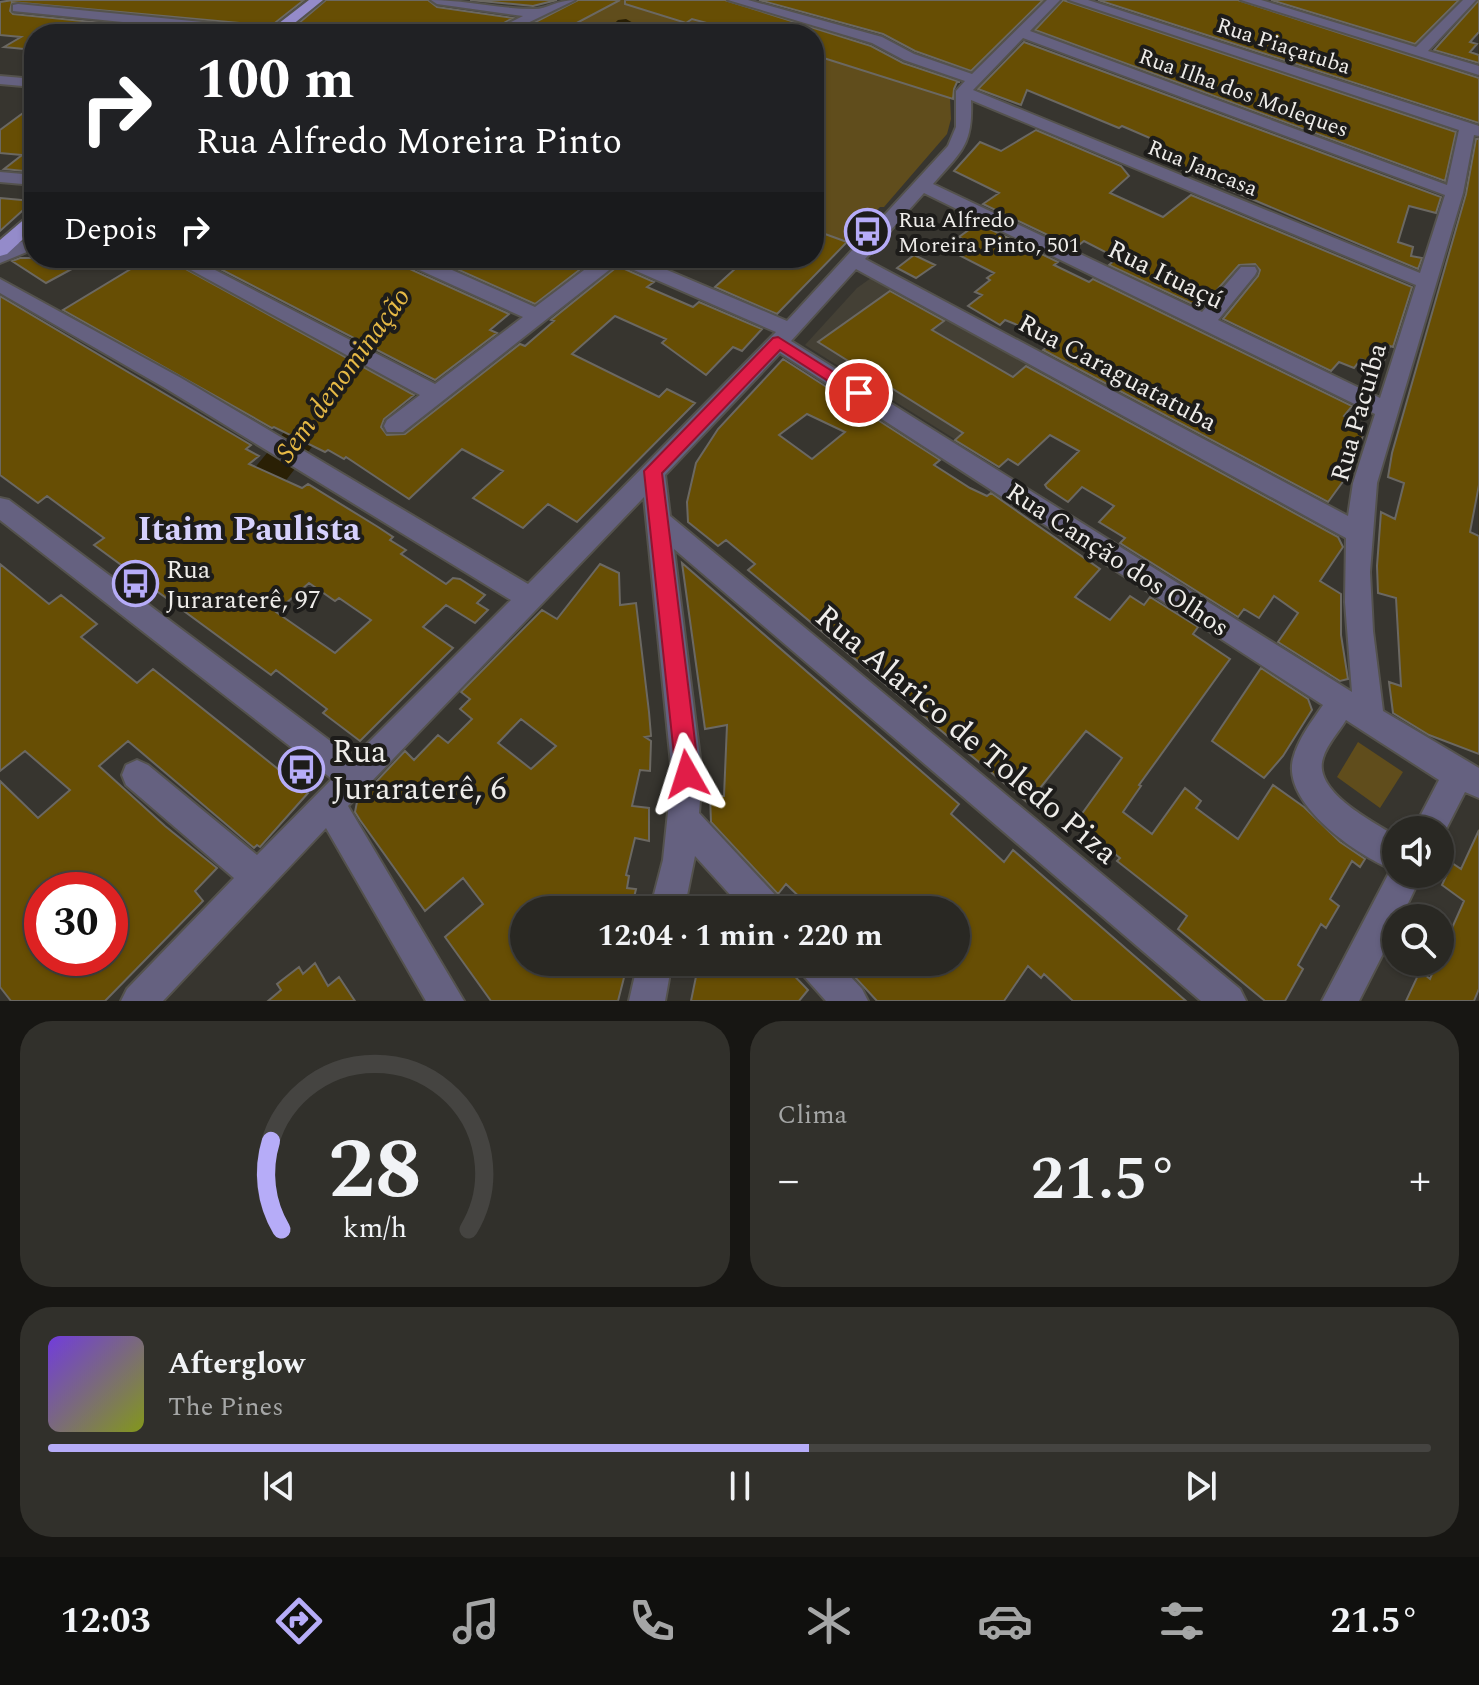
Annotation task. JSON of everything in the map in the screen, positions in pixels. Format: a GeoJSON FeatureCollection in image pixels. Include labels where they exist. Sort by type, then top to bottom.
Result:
{"type":"FeatureCollection","features":[{"type":"Feature","properties":{"kind":"main road"},"geometry":{"type":"LineString","coordinates":[[285,24],[317,0]]}},
{"type":"Feature","properties":{"kind":"main road"},"geometry":{"type":"LineString","coordinates":[[0,250],[24,229]]}},
{"type":"Feature","properties":{"kind":"street"},"geometry":{"type":"LineString","coordinates":[[31,0],[14,11],[167,24]]}},
{"type":"Feature","properties":{"kind":"street"},"geometry":{"type":"LineString","coordinates":[[437,0],[537,14]]}},
{"type":"Feature","properties":{"kind":"street"},"geometry":{"type":"LineString","coordinates":[[516,24],[569,0]]}},
{"type":"Feature","properties":{"kind":"street","name":"Rua Jancasa"},"geometry":{"type":"LineString","coordinates":[[734,0],[820,24]]}},
{"type":"Feature","properties":{"kind":"street"},"geometry":{"type":"LineString","coordinates":[[139,1001],[784,336],[956,148],[964,127],[968,85],[1054,0]]}},
{"type":"Feature","properties":{"kind":"street","name":"Rua Piaçatuba"},"geometry":{"type":"LineString","coordinates":[[1075,0],[1474,129]]}},
{"type":"Feature","properties":{"kind":"street"},"geometry":{"type":"LineString","coordinates":[[1247,0],[1479,71]]}},
{"type":"Feature","properties":{"kind":"street"},"geometry":{"type":"LineString","coordinates":[[1287,12],[1304,0]]}},
{"type":"Feature","properties":{"kind":"street"},"geometry":{"type":"LineString","coordinates":[[1419,52],[1470,0]]}},
{"type":"Feature","properties":{"kind":"street","name":"Rua Jancasa"},"geometry":{"type":"LineString","coordinates":[[824,25],[877,40],[968,85],[1427,283]]}},
{"type":"Feature","properties":{"kind":"street","name":"Rua Ilha dos Moleques"},"geometry":{"type":"LineString","coordinates":[[1019,32],[1454,193]]}},
{"type":"Feature","properties":{"kind":"street"},"geometry":{"type":"LineString","coordinates":[[0,80],[24,82]]}},
{"type":"Feature","properties":{"kind":"street","name":"Rua Pacuíba"},"geometry":{"type":"LineString","coordinates":[[1370,720],[1359,648],[1356,532],[1365,483],[1474,129]]}},
{"type":"Feature","properties":{"kind":"street"},"geometry":{"type":"LineString","coordinates":[[0,177],[24,179]]}},
{"type":"Feature","properties":{"kind":"street","name":"Rua Ituaçú"},"geometry":{"type":"LineString","coordinates":[[922,185],[1387,410]]}},
{"type":"Feature","properties":{"kind":"street"},"geometry":{"type":"LineString","coordinates":[[0,257],[24,246]]}},
{"type":"Feature","properties":{"kind":"street","name":"Rua Caraguatatuba"},"geometry":{"type":"LineString","coordinates":[[853,260],[1356,532]]}},
{"type":"Feature","properties":{"kind":"street"},"geometry":{"type":"LineString","coordinates":[[197,268],[436,394]]}},
{"type":"Feature","properties":{"kind":"street"},"geometry":{"type":"LineString","coordinates":[[431,268],[535,315]]}},
{"type":"Feature","properties":{"kind":"street"},"geometry":{"type":"LineString","coordinates":[[395,426],[598,268]]}},
{"type":"Feature","properties":{"kind":"street","name":"Rua Canção dos Olhos"},"geometry":{"type":"LineString","coordinates":[[644,268],[784,336],[1341,702],[1468,779]]}},
{"type":"Feature","properties":{"kind":"street"},"geometry":{"type":"LineString","coordinates":[[1205,322],[1248,271]]}},
{"type":"Feature","properties":{"kind":"street"},"geometry":{"type":"LineString","coordinates":[[0,285],[173,383],[529,598]]}},
{"type":"Feature","properties":{"kind":"street"},"geometry":{"type":"LineString","coordinates":[[653,471],[687,774],[679,860],[670,896]]}},
{"type":"Feature","properties":{"kind":"street"},"geometry":{"type":"LineString","coordinates":[[0,507],[354,777]]}},
{"type":"Feature","properties":{"kind":"street","name":"Rua Alarico de Toledo Piza"},"geometry":{"type":"LineString","coordinates":[[660,522],[1228,1001]]}},
{"type":"Feature","properties":{"kind":"street"},"geometry":{"type":"LineString","coordinates":[[1341,702],[1308,758],[1305,776],[1311,790],[1324,804],[1382,845]]}},
{"type":"Feature","properties":{"kind":"street"},"geometry":{"type":"LineString","coordinates":[[137,775],[257,876]]}},
{"type":"Feature","properties":{"kind":"street"},"geometry":{"type":"LineString","coordinates":[[1440,816],[1468,779]]}},
{"type":"Feature","properties":{"kind":"street"},"geometry":{"type":"LineString","coordinates":[[329,803],[446,1001]]}},
{"type":"Feature","properties":{"kind":"street"},"geometry":{"type":"LineString","coordinates":[[683,819],[753,896]]}},
{"type":"Feature","properties":{"kind":"street"},"geometry":{"type":"LineString","coordinates":[[1340,1001],[1399,888]]}},
{"type":"Feature","properties":{"kind":"street"},"geometry":{"type":"LineString","coordinates":[[647,1001],[652,976]]}},
{"type":"Feature","properties":{"kind":"street"},"geometry":{"type":"LineString","coordinates":[[827,976],[850,1001]]}},
{"type":"Feature","properties":{"kind":"shaded area"},"geometry":{"type":"Polygon","coordinates":[[[581,0],[628,0],[712,24],[528,24],[581,0]]]}},
{"type":"Feature","properties":{"kind":"shaded area"},"geometry":{"type":"Polygon","coordinates":[[[824,56],[950,97],[951,119],[947,134],[884,207],[880,207],[847,242],[824,233],[824,56]]]}},
{"type":"Feature","properties":{"kind":"shaded area"},"geometry":{"type":"Polygon","coordinates":[[[871,278],[1070,387],[988,460],[805,345],[857,288],[871,278]]]}},
{"type":"Feature","properties":{"kind":"shaded area"},"geometry":{"type":"Polygon","coordinates":[[[1358,742],[1403,772],[1380,808],[1337,777],[1358,742]]]}},
{"type":"Feature","properties":{"kind":"building"},"geometry":{"type":"Polygon","coordinates":[[[304,0],[274,24],[12,2],[10,11],[13,14],[112,24],[24,24],[24,49],[4,47],[21,37],[0,35],[0,2],[304,0]]]}},
{"type":"Feature","properties":{"kind":"building"},"geometry":{"type":"Polygon","coordinates":[[[326,0],[428,0],[437,7],[513,18],[502,24],[298,24],[326,0]]]}},
{"type":"Feature","properties":{"kind":"building"},"geometry":{"type":"Polygon","coordinates":[[[470,0],[557,0],[533,6],[470,0]]]}},
{"type":"Feature","properties":{"kind":"building"},"geometry":{"type":"Polygon","coordinates":[[[578,0],[620,0],[575,24],[531,24],[578,0]]]}},
{"type":"Feature","properties":{"kind":"building"},"geometry":{"type":"Polygon","coordinates":[[[625,0],[725,0],[801,24],[711,24],[692,19],[686,23],[625,4],[625,0]]]}},
{"type":"Feature","properties":{"kind":"building"},"geometry":{"type":"Polygon","coordinates":[[[759,0],[1043,0],[971,71],[915,51],[883,34],[759,0]]]}},
{"type":"Feature","properties":{"kind":"building"},"geometry":{"type":"Polygon","coordinates":[[[1063,0],[1456,132],[1445,181],[1035,30],[1063,0]]]}},
{"type":"Feature","properties":{"kind":"building"},"geometry":{"type":"Polygon","coordinates":[[[1098,0],[1238,0],[1479,78],[1479,123],[1098,0]]]}},
{"type":"Feature","properties":{"kind":"building"},"geometry":{"type":"Polygon","coordinates":[[[1271,0],[1459,0],[1415,44],[1271,0]]]}},
{"type":"Feature","properties":{"kind":"building"},"geometry":{"type":"Polygon","coordinates":[[[1479,0],[1479,32],[1470,42],[1477,44],[1470,52],[1479,55],[1479,63],[1434,50],[1479,0]]]}},
{"type":"Feature","properties":{"kind":"building"},"geometry":{"type":"Polygon","coordinates":[[[824,31],[871,46],[903,63],[960,82],[954,89],[953,99],[824,58],[824,31]]]}},
{"type":"Feature","properties":{"kind":"building"},"geometry":{"type":"Polygon","coordinates":[[[1024,42],[1441,197],[1436,213],[1409,206],[1398,242],[1413,247],[1411,256],[1422,258],[1418,269],[1147,155],[1160,145],[1155,143],[1157,141],[1122,126],[1119,128],[1027,90],[1021,105],[978,89],[1024,42]]]}},
{"type":"Feature","properties":{"kind":"building"},"geometry":{"type":"Polygon","coordinates":[[[24,112],[24,171],[4,169],[22,155],[0,153],[0,130],[24,112]]]}},
{"type":"Feature","properties":{"kind":"building"},"geometry":{"type":"Polygon","coordinates":[[[1036,130],[1121,166],[1129,176],[1110,193],[1163,217],[1191,195],[1412,287],[1393,347],[1390,346],[1384,361],[1373,356],[1369,362],[1361,359],[1354,368],[1339,362],[1331,371],[1223,319],[1258,276],[1260,270],[1255,264],[1239,265],[1201,308],[1109,265],[1117,258],[1084,241],[1075,248],[983,204],[999,193],[954,171],[980,142],[1001,151],[1036,130]]]}},
{"type":"Feature","properties":{"kind":"building"},"geometry":{"type":"Polygon","coordinates":[[[1476,139],[1479,139],[1479,485],[1470,532],[1479,536],[1479,754],[1429,735],[1393,713],[1389,682],[1401,686],[1396,598],[1378,593],[1377,566],[1381,512],[1395,519],[1404,483],[1388,477],[1392,453],[1466,194],[1476,139]]]}},
{"type":"Feature","properties":{"kind":"building"},"geometry":{"type":"Polygon","coordinates":[[[0,198],[24,200],[24,209],[0,231],[0,198]]]}},
{"type":"Feature","properties":{"kind":"building"},"geometry":{"type":"Polygon","coordinates":[[[965,217],[1058,262],[1054,265],[1089,282],[1093,279],[1352,406],[1344,416],[1365,427],[1355,465],[1328,502],[1043,350],[1047,347],[1042,344],[1046,341],[1015,324],[1005,320],[1000,325],[968,306],[982,295],[975,292],[994,273],[953,252],[968,242],[959,237],[970,229],[958,221],[965,217]]]}},
{"type":"Feature","properties":{"kind":"building"},"geometry":{"type":"Polygon","coordinates":[[[824,234],[847,242],[824,266],[824,234]]]}},
{"type":"Feature","properties":{"kind":"building"},"geometry":{"type":"Polygon","coordinates":[[[914,255],[935,265],[916,278],[897,268],[914,255]]]}},
{"type":"Feature","properties":{"kind":"building"},"geometry":{"type":"Polygon","coordinates":[[[24,258],[24,268],[74,268],[46,283],[12,261],[24,258]]]}},
{"type":"Feature","properties":{"kind":"building"},"geometry":{"type":"Polygon","coordinates":[[[132,268],[184,268],[414,395],[384,419],[381,427],[387,435],[405,434],[520,344],[525,346],[554,321],[551,320],[616,268],[654,282],[647,287],[693,307],[699,302],[762,329],[742,351],[733,347],[706,375],[662,343],[666,339],[615,316],[572,354],[659,397],[667,389],[695,403],[577,522],[548,504],[523,528],[473,498],[503,471],[462,449],[409,499],[346,457],[344,459],[328,450],[325,452],[272,428],[63,310],[132,268]]]}},
{"type":"Feature","properties":{"kind":"building"},"geometry":{"type":"Polygon","coordinates":[[[218,268],[408,268],[509,314],[490,330],[497,333],[435,380],[218,268]]]}},
{"type":"Feature","properties":{"kind":"building"},"geometry":{"type":"Polygon","coordinates":[[[454,268],[582,268],[535,304],[454,268]]]}},
{"type":"Feature","properties":{"kind":"building"},"geometry":{"type":"Polygon","coordinates":[[[736,268],[822,268],[777,314],[715,287],[736,268]]]}},
{"type":"Feature","properties":{"kind":"building"},"geometry":{"type":"Polygon","coordinates":[[[890,291],[944,321],[932,330],[1013,377],[1026,366],[1338,537],[1343,547],[1320,581],[1341,594],[1341,635],[1348,679],[1340,681],[1278,642],[1298,613],[1274,596],[1259,618],[1244,609],[1238,617],[1120,543],[1125,538],[1099,522],[1114,506],[1082,487],[1068,502],[1047,488],[1045,485],[1079,451],[1050,435],[1018,465],[1008,459],[999,467],[955,440],[963,433],[818,342],[890,291]]]}},
{"type":"Feature","properties":{"kind":"building"},"geometry":{"type":"Polygon","coordinates":[[[0,296],[251,445],[246,449],[259,456],[249,464],[302,488],[308,484],[393,537],[390,540],[406,550],[401,554],[446,584],[453,578],[460,579],[485,595],[477,603],[488,610],[475,623],[446,605],[423,627],[453,648],[360,741],[323,713],[327,709],[276,670],[271,675],[94,545],[104,538],[47,496],[38,503],[0,475],[0,296]],[[309,583],[276,612],[335,653],[371,620],[339,598],[335,601],[309,583]]]}},
{"type":"Feature","properties":{"kind":"building"},"geometry":{"type":"Polygon","coordinates":[[[783,359],[940,460],[934,465],[970,488],[987,496],[991,493],[1100,569],[1075,597],[1110,620],[1130,596],[1144,605],[1150,597],[1198,627],[1193,634],[1230,659],[1123,812],[1152,834],[1185,788],[1201,801],[1196,808],[1238,839],[1273,785],[1304,807],[1340,842],[1365,859],[1360,867],[1352,861],[1330,899],[1339,906],[1326,928],[1321,924],[1298,965],[1303,969],[1285,1001],[1265,1001],[1178,929],[1187,916],[1117,861],[1120,858],[1076,822],[1122,758],[1086,731],[1028,803],[748,570],[755,564],[726,540],[718,546],[688,522],[687,502],[696,463],[718,429],[783,359]],[[807,414],[779,435],[812,459],[845,432],[807,414]]]}},
{"type":"Feature","properties":{"kind":"building"},"geometry":{"type":"Polygon","coordinates":[[[682,563],[959,804],[951,814],[1004,862],[1013,850],[1186,1001],[1073,1001],[1044,974],[1041,978],[1028,966],[1004,1001],[877,1001],[854,976],[970,976],[970,896],[798,896],[786,884],[778,894],[711,822],[710,796],[724,796],[727,725],[705,729],[682,563]]]}},
{"type":"Feature","properties":{"kind":"building"},"geometry":{"type":"Polygon","coordinates":[[[0,564],[49,604],[61,595],[97,624],[81,637],[137,683],[153,669],[308,793],[260,847],[257,845],[254,848],[128,741],[99,766],[217,868],[195,891],[203,901],[105,1001],[11,1001],[0,987],[0,781],[38,818],[70,790],[25,751],[0,771],[0,564]]]}},
{"type":"Feature","properties":{"kind":"building"},"geometry":{"type":"Polygon","coordinates":[[[600,564],[619,573],[620,605],[636,603],[651,736],[645,737],[651,741],[650,771],[640,770],[632,806],[649,808],[649,841],[635,838],[626,875],[629,876],[627,888],[636,889],[634,896],[510,896],[510,976],[624,976],[618,1001],[491,1001],[445,937],[483,904],[463,878],[425,911],[355,812],[357,802],[405,751],[414,760],[438,735],[448,743],[472,719],[460,709],[470,699],[461,692],[542,610],[557,619],[600,564]],[[521,719],[498,743],[531,769],[556,746],[521,719]]]}},
{"type":"Feature","properties":{"kind":"building"},"geometry":{"type":"Polygon","coordinates":[[[1261,668],[1308,699],[1312,710],[1283,756],[1264,778],[1212,741],[1261,668]]]}},
{"type":"Feature","properties":{"kind":"building"},"geometry":{"type":"Polygon","coordinates":[[[1479,830],[1479,989],[1474,1001],[1406,1001],[1418,976],[1430,979],[1431,976],[1454,976],[1454,924],[1464,901],[1446,888],[1454,888],[1454,864],[1461,869],[1479,830]]]}},
{"type":"Feature","properties":{"kind":"building"},"geometry":{"type":"Polygon","coordinates":[[[315,963],[328,986],[339,977],[355,1001],[268,1001],[281,990],[277,984],[299,967],[303,974],[315,963]]]}},
{"type":"Feature","properties":{"kind":"building"},"geometry":{"type":"Polygon","coordinates":[[[696,976],[794,976],[808,990],[799,1001],[691,1001],[696,976]]]}},
{"type":"Feature","properties":{"kind":"waterway","name":"Sem denominação"},"geometry":{"type":"LineString","coordinates":[[256,492],[321,411],[388,302],[420,268]]}},
{"type":"Feature","properties":{"kind":"place","name":"Rua Alfredo Moreira Pinto, 501"},"geometry":{"type":"Point","coordinates":[867,232]}},
{"type":"Feature","properties":{"kind":"place","name":"Rua Juraraterê, 97"},"geometry":{"type":"Point","coordinates":[135,584]}},
{"type":"Feature","properties":{"kind":"place","name":"Rua Juraraterê, 6"},"geometry":{"type":"Point","coordinates":[301,769]}},
{"type":"Feature","properties":{"kind":"district","name":"Itaim Paulista"},"geometry":{"type":"Point","coordinates":[249,528]}},
{"type":"Feature","properties":{"kind":"route"},"geometry":{"type":"LineString","coordinates":[[687,774],[653,471],[778,342],[859,393]]}}]}
